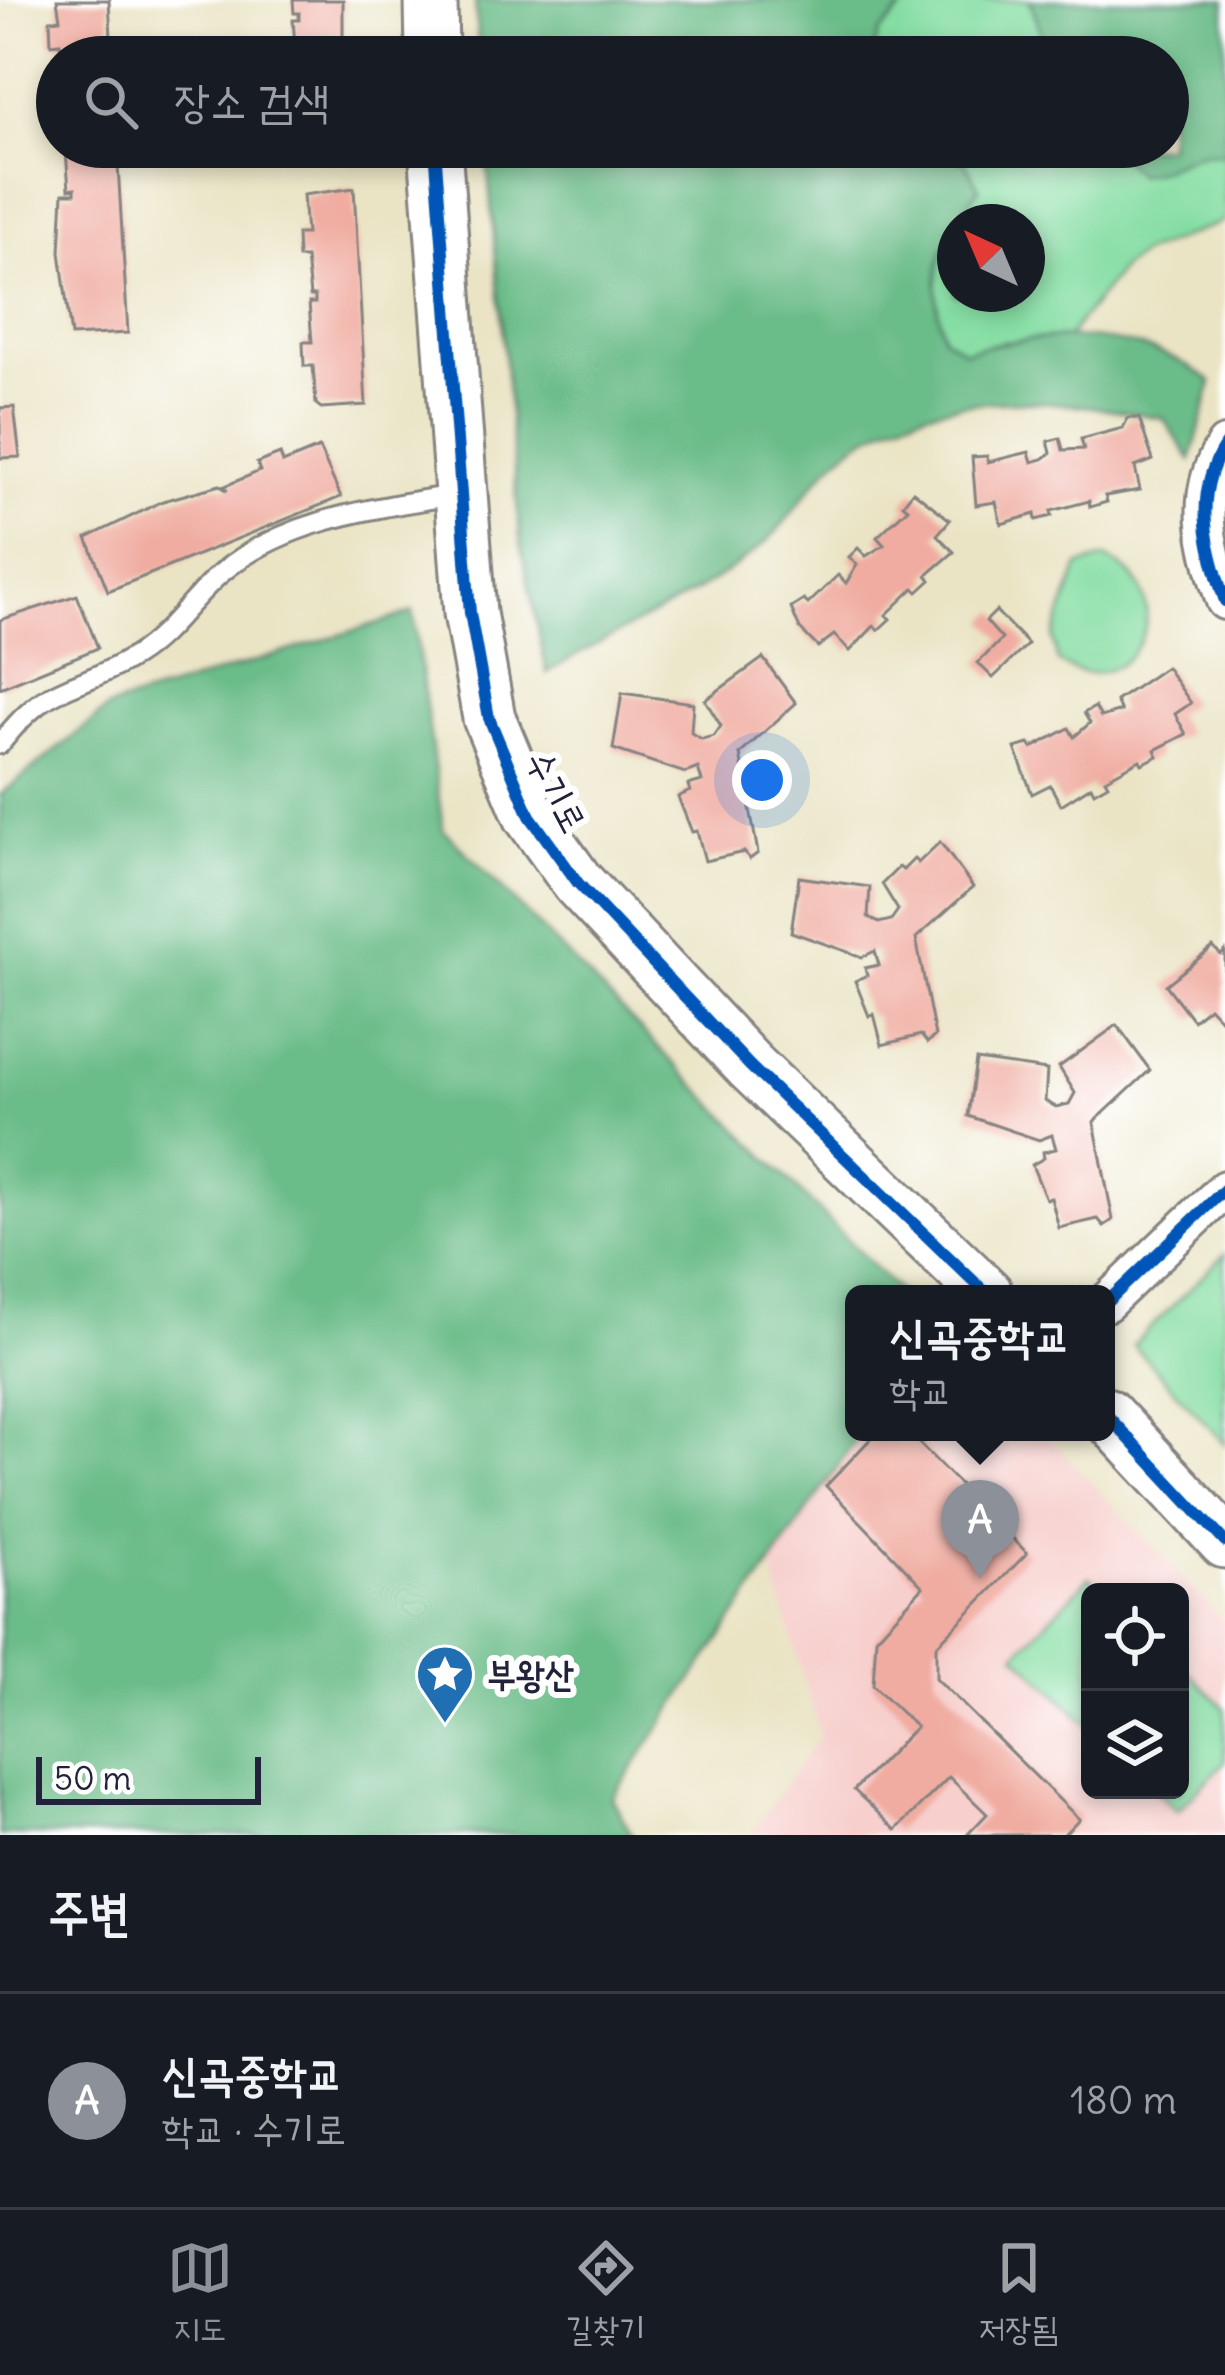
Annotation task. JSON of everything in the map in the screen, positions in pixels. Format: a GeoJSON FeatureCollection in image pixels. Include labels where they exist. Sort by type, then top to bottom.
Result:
{"type":"FeatureCollection","features":[{"type":"Feature","properties":{"kind":"street"},"geometry":{"type":"LineString","coordinates":[[430,0],[431,36]]}},
{"type":"Feature","properties":{"kind":"street","name":"수기로"},"geometry":{"type":"LineString","coordinates":[[437,168],[479,674],[490,718],[530,816],[578,883],[735,1050],[978,1285]]}},
{"type":"Feature","properties":{"kind":"street"},"geometry":{"type":"LineString","coordinates":[[1225,445],[1204,502],[1205,536],[1225,601]]}},
{"type":"Feature","properties":{"kind":"street"},"geometry":{"type":"LineString","coordinates":[[1115,1294],[1225,1189]]}},
{"type":"Feature","properties":{"kind":"street"},"geometry":{"type":"LineString","coordinates":[[1115,1424],[1225,1542]]}},
{"type":"Feature","properties":{"kind":"lane"},"geometry":{"type":"LineString","coordinates":[[0,743],[38,699],[147,648],[222,573],[255,551],[286,535],[370,509],[465,493]]}},
{"type":"Feature","properties":{"kind":"shaded area"},"geometry":{"type":"Polygon","coordinates":[[[858,1441],[1052,1441],[1188,1583],[1081,1583],[1081,1799],[1189,1799],[1189,1584],[1225,1622],[1225,1835],[750,1835],[820,1735],[771,1566],[858,1441]]]}},
{"type":"Feature","properties":{"kind":"green space"},"geometry":{"type":"Polygon","coordinates":[[[475,0],[911,0],[878,36],[478,36],[475,0]]]}},
{"type":"Feature","properties":{"kind":"green space"},"geometry":{"type":"Polygon","coordinates":[[[911,0],[1030,0],[1043,36],[878,36],[911,0]]]}},
{"type":"Feature","properties":{"kind":"green space"},"geometry":{"type":"Polygon","coordinates":[[[1030,0],[1225,0],[1225,155],[1189,157],[1189,36],[1043,36],[1030,0]]]}},
{"type":"Feature","properties":{"kind":"green space"},"geometry":{"type":"Polygon","coordinates":[[[1201,154],[1225,155],[1225,221],[1142,253],[1122,268],[1066,339],[1003,342],[963,351],[943,336],[938,312],[1045,312],[1045,204],[969,204],[979,189],[968,168],[1132,168],[1137,174],[1189,168],[1189,157],[1201,154]]]}},
{"type":"Feature","properties":{"kind":"green space"},"geometry":{"type":"Polygon","coordinates":[[[488,168],[968,168],[979,188],[969,204],[937,204],[936,291],[943,336],[964,351],[1060,338],[1124,343],[1185,364],[1212,382],[1191,460],[1163,418],[1080,405],[994,402],[952,406],[873,433],[838,458],[770,538],[735,566],[547,673],[521,547],[488,168]]]}},
{"type":"Feature","properties":{"kind":"green space"},"geometry":{"type":"Polygon","coordinates":[[[1131,168],[1164,168],[1148,173],[1136,174],[1131,168]]]}},
{"type":"Feature","properties":{"kind":"green space"},"geometry":{"type":"Polygon","coordinates":[[[1105,558],[1131,575],[1144,596],[1146,619],[1140,641],[1126,659],[1107,671],[1083,673],[1058,662],[1053,638],[1079,566],[1105,558]]]}},
{"type":"Feature","properties":{"kind":"green space"},"geometry":{"type":"Polygon","coordinates":[[[413,612],[443,829],[892,1285],[845,1285],[845,1441],[855,1441],[612,1798],[632,1835],[0,1835],[0,795],[110,707],[413,612]]]}},
{"type":"Feature","properties":{"kind":"green space"},"geometry":{"type":"Polygon","coordinates":[[[1225,1254],[1225,1444],[1133,1345],[1225,1254]]]}},
{"type":"Feature","properties":{"kind":"green space"},"geometry":{"type":"Polygon","coordinates":[[[1081,1586],[1081,1717],[1016,1654],[1081,1586]]]}},
{"type":"Feature","properties":{"kind":"green space"},"geometry":{"type":"Polygon","coordinates":[[[1189,1673],[1225,1708],[1225,1762],[1189,1799],[1189,1673]]]}},
{"type":"Feature","properties":{"kind":"green space"},"geometry":{"type":"Polygon","coordinates":[[[1165,1799],[1189,1799],[1177,1811],[1165,1799]]]}},
{"type":"Feature","properties":{"kind":"building"},"geometry":{"type":"Polygon","coordinates":[[[57,0],[109,0],[111,36],[51,36],[50,20],[60,19],[57,0]]]}},
{"type":"Feature","properties":{"kind":"building"},"geometry":{"type":"Polygon","coordinates":[[[293,0],[343,0],[343,36],[294,36],[293,20],[299,20],[299,13],[294,13],[293,0]]]}},
{"type":"Feature","properties":{"kind":"building"},"geometry":{"type":"Polygon","coordinates":[[[67,168],[118,168],[128,333],[71,336],[60,252],[63,193],[75,193],[75,188],[69,189],[67,168]]]}},
{"type":"Feature","properties":{"kind":"building"},"geometry":{"type":"Polygon","coordinates":[[[354,188],[366,405],[321,408],[316,404],[313,366],[304,366],[303,342],[312,342],[309,303],[315,303],[315,296],[310,296],[306,258],[298,258],[297,234],[306,234],[303,195],[354,188]]]}},
{"type":"Feature","properties":{"kind":"building"},"geometry":{"type":"Polygon","coordinates":[[[14,407],[20,457],[0,458],[0,408],[14,407]]]}},
{"type":"Feature","properties":{"kind":"building"},"geometry":{"type":"Polygon","coordinates":[[[1128,418],[1139,418],[1153,460],[1135,467],[1140,490],[1105,496],[1107,502],[1090,507],[1089,501],[1051,511],[1052,516],[1036,520],[1035,514],[1001,524],[996,502],[976,505],[972,457],[987,456],[988,462],[1029,452],[1032,462],[1051,453],[1048,441],[1060,438],[1063,450],[1084,449],[1081,439],[1123,428],[1128,418]]]}},
{"type":"Feature","properties":{"kind":"building"},"geometry":{"type":"Polygon","coordinates":[[[319,448],[341,497],[108,591],[87,538],[163,501],[220,485],[227,491],[225,486],[260,471],[257,463],[280,454],[283,463],[319,448]]]}},
{"type":"Feature","properties":{"kind":"building"},"geometry":{"type":"Polygon","coordinates":[[[913,491],[950,520],[937,535],[954,552],[927,575],[931,580],[918,592],[914,588],[886,615],[890,619],[878,630],[874,626],[850,651],[834,635],[818,647],[800,629],[791,608],[804,600],[808,604],[838,575],[846,583],[857,565],[849,557],[858,548],[866,556],[884,545],[877,537],[908,508],[903,504],[913,491]]]}},
{"type":"Feature","properties":{"kind":"building"},"geometry":{"type":"Polygon","coordinates":[[[77,595],[98,648],[0,688],[0,620],[77,595]]]}},
{"type":"Feature","properties":{"kind":"building"},"geometry":{"type":"Polygon","coordinates":[[[996,611],[1028,644],[993,678],[978,663],[1002,639],[986,621],[996,611]]]}},
{"type":"Feature","properties":{"kind":"building"},"geometry":{"type":"Polygon","coordinates":[[[763,658],[796,703],[740,754],[758,853],[750,859],[744,852],[705,861],[697,831],[692,832],[678,797],[690,791],[688,785],[702,781],[698,768],[685,773],[613,749],[622,693],[693,703],[691,733],[702,739],[714,736],[721,726],[705,700],[763,658]]]}},
{"type":"Feature","properties":{"kind":"building"},"geometry":{"type":"Polygon","coordinates":[[[1166,667],[1191,703],[1175,714],[1186,734],[1155,750],[1158,756],[1142,764],[1140,760],[1105,779],[1108,784],[1094,792],[1091,786],[1061,805],[1050,785],[1032,794],[1015,748],[1029,744],[1032,748],[1069,728],[1074,737],[1090,723],[1084,713],[1095,707],[1101,717],[1121,711],[1116,701],[1166,667]]]}},
{"type":"Feature","properties":{"kind":"building"},"geometry":{"type":"Polygon","coordinates":[[[940,842],[973,887],[916,938],[935,1036],[927,1043],[921,1035],[882,1045],[874,1014],[869,1016],[855,981],[867,975],[865,968],[879,965],[875,951],[862,957],[791,932],[799,877],[870,887],[868,917],[879,923],[891,920],[898,910],[882,884],[899,867],[903,870],[914,859],[918,863],[940,842]]]}},
{"type":"Feature","properties":{"kind":"building"},"geometry":{"type":"Polygon","coordinates":[[[1213,947],[1221,955],[1225,951],[1225,1024],[1209,1007],[1193,1020],[1166,985],[1213,947]]]}},
{"type":"Feature","properties":{"kind":"building"},"geometry":{"type":"Polygon","coordinates":[[[1117,1025],[1150,1070],[1094,1122],[1113,1220],[1104,1226],[1098,1219],[1059,1228],[1051,1198],[1046,1199],[1032,1165],[1044,1158],[1043,1152],[1056,1149],[1052,1135],[1039,1140],[968,1116],[976,1060],[1047,1070],[1045,1101],[1056,1107],[1069,1104],[1075,1093],[1059,1067],[1117,1025]]]}},
{"type":"Feature","properties":{"kind":"building"},"geometry":{"type":"Polygon","coordinates":[[[868,1441],[917,1441],[1027,1553],[936,1646],[936,1678],[1079,1819],[1063,1835],[967,1835],[987,1814],[949,1777],[896,1830],[854,1790],[916,1727],[873,1685],[876,1638],[923,1587],[826,1486],[868,1441]]]}},
{"type":"Feature","properties":{"kind":"cycle path"},"geometry":{"type":"LineString","coordinates":[[437,168],[470,613],[489,718],[530,816],[578,883],[750,1066],[978,1285]]}},
{"type":"Feature","properties":{"kind":"cycle path"},"geometry":{"type":"LineString","coordinates":[[1225,445],[1206,503],[1208,542],[1225,601]]}},
{"type":"Feature","properties":{"kind":"cycle path"},"geometry":{"type":"LineString","coordinates":[[1115,1294],[1225,1189]]}},
{"type":"Feature","properties":{"kind":"cycle path"},"geometry":{"type":"LineString","coordinates":[[1115,1424],[1225,1542]]}},
{"type":"Feature","properties":{"kind":"place","name":"신곡중학교"},"geometry":{"type":"Point","coordinates":[980,1579]}},
{"type":"Feature","properties":{"kind":"place","name":"부왕산"},"geometry":{"type":"Point","coordinates":[445,1725]}}]}
